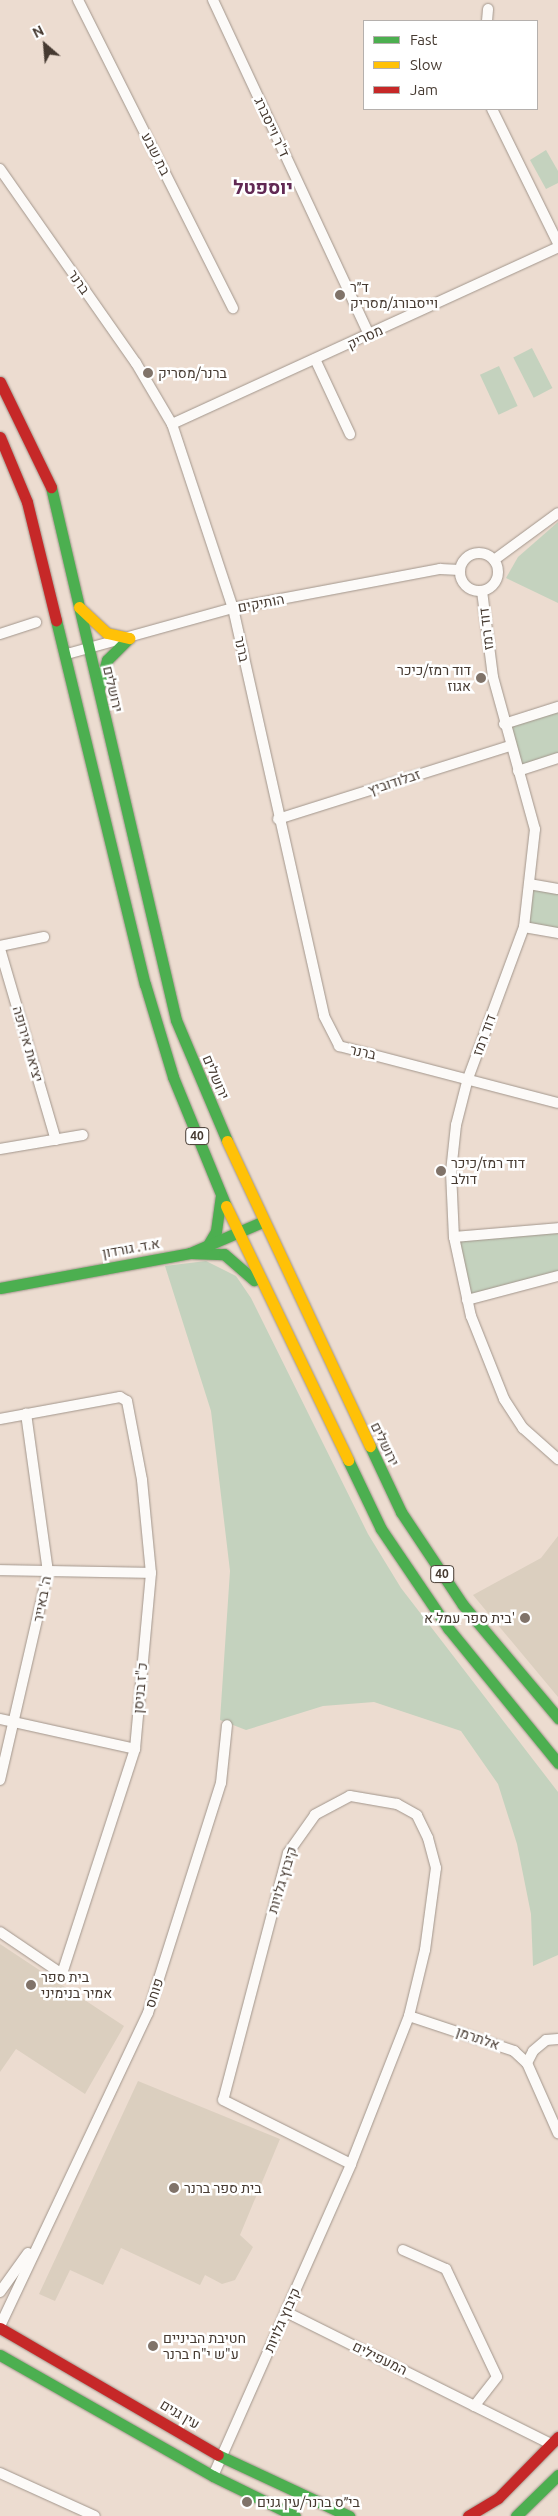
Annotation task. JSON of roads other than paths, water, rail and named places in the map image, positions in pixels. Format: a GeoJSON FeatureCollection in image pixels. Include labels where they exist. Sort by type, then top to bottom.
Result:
{"type":"FeatureCollection","features":[{"type":"Feature","properties":{"kind":"main road","name":"ירושלים"},"geometry":{"type":"LineString","coordinates":[[0,382],[52,489],[98,693],[176,1020],[262,1222],[400,1512],[463,1605],[558,1718]]}},
{"type":"Feature","properties":{"kind":"main road","name":"40"},"geometry":{"type":"LineString","coordinates":[[0,437],[27,502],[67,654],[144,984],[172,1077],[221,1196],[265,1292],[381,1529],[448,1628],[558,1763]]}},
{"type":"Feature","properties":{"kind":"main road"},"geometry":{"type":"LineString","coordinates":[[78,607],[107,633],[129,638]]}},
{"type":"Feature","properties":{"kind":"main road"},"geometry":{"type":"LineString","coordinates":[[98,693],[106,660],[129,638]]}},
{"type":"Feature","properties":{"kind":"main road"},"geometry":{"type":"LineString","coordinates":[[208,1245],[219,1218],[221,1196]]}},
{"type":"Feature","properties":{"kind":"main road","name":"א.ד. גורדון"},"geometry":{"type":"LineString","coordinates":[[0,1288],[190,1253],[262,1222]]}},
{"type":"Feature","properties":{"kind":"main road"},"geometry":{"type":"LineString","coordinates":[[190,1253],[224,1254],[265,1292]]}},
{"type":"Feature","properties":{"kind":"main road","name":"עין גנים"},"geometry":{"type":"LineString","coordinates":[[0,2327],[221,2456],[349,2516]]}},
{"type":"Feature","properties":{"kind":"main road"},"geometry":{"type":"LineString","coordinates":[[0,2355],[213,2476],[295,2516]]}},
{"type":"Feature","properties":{"kind":"main road"},"geometry":{"type":"LineString","coordinates":[[468,2516],[498,2498],[554,2441]]}},
{"type":"Feature","properties":{"kind":"main road"},"geometry":{"type":"LineString","coordinates":[[516,2516],[558,2475]]}},
{"type":"Feature","properties":{"kind":"street","name":"בת שבע"},"geometry":{"type":"LineString","coordinates":[[78,0],[233,308]]}},
{"type":"Feature","properties":{"kind":"street","name":"ד\"ר וייסברג"},"geometry":{"type":"LineString","coordinates":[[214,0],[369,335]]}},
{"type":"Feature","properties":{"kind":"street"},"geometry":{"type":"LineString","coordinates":[[487,20],[488,9]]}},
{"type":"Feature","properties":{"kind":"street"},"geometry":{"type":"LineString","coordinates":[[492,110],[558,243]]}},
{"type":"Feature","properties":{"kind":"street","name":"ברנר"},"geometry":{"type":"LineString","coordinates":[[0,169],[136,363],[172,424],[233,608],[278,819],[324,1016],[339,1046],[468,1078],[558,1103]]}},
{"type":"Feature","properties":{"kind":"street","name":"מסריק"},"geometry":{"type":"LineString","coordinates":[[172,424],[558,247]]}},
{"type":"Feature","properties":{"kind":"street"},"geometry":{"type":"LineString","coordinates":[[315,359],[350,434]]}},
{"type":"Feature","properties":{"kind":"street"},"geometry":{"type":"LineString","coordinates":[[494,560],[558,513]]}},
{"type":"Feature","properties":{"kind":"street"},"geometry":{"type":"LineString","coordinates":[[473,554],[485,554],[494,560],[497,579],[482,591],[464,584],[460,570],[473,554]]}},
{"type":"Feature","properties":{"kind":"street","name":"הותיקים"},"geometry":{"type":"LineString","coordinates":[[67,654],[88,650],[233,608],[440,569],[460,570]]}},
{"type":"Feature","properties":{"kind":"street","name":"דוד רמז"},"geometry":{"type":"LineString","coordinates":[[482,591],[486,640],[504,724],[535,830],[524,928],[468,1078],[456,1125],[451,1172],[454,1237],[467,1300],[504,1399],[523,1428],[558,1458]]}},
{"type":"Feature","properties":{"kind":"street"},"geometry":{"type":"LineString","coordinates":[[0,634],[36,622]]}},
{"type":"Feature","properties":{"kind":"street"},"geometry":{"type":"LineString","coordinates":[[504,724],[558,708]]}},
{"type":"Feature","properties":{"kind":"street","name":"זבלודוביץ"},"geometry":{"type":"LineString","coordinates":[[278,819],[510,746]]}},
{"type":"Feature","properties":{"kind":"street"},"geometry":{"type":"LineString","coordinates":[[518,772],[558,758]]}},
{"type":"Feature","properties":{"kind":"street"},"geometry":{"type":"LineString","coordinates":[[529,884],[558,889]]}},
{"type":"Feature","properties":{"kind":"street"},"geometry":{"type":"LineString","coordinates":[[524,928],[558,933]]}},
{"type":"Feature","properties":{"kind":"street"},"geometry":{"type":"LineString","coordinates":[[0,947],[44,937]]}},
{"type":"Feature","properties":{"kind":"street","name":"יציאת אירופה"},"geometry":{"type":"LineString","coordinates":[[0,947],[56,1140]]}},
{"type":"Feature","properties":{"kind":"street"},"geometry":{"type":"LineString","coordinates":[[0,1150],[83,1134]]}},
{"type":"Feature","properties":{"kind":"street"},"geometry":{"type":"LineString","coordinates":[[454,1237],[558,1228]]}},
{"type":"Feature","properties":{"kind":"street"},"geometry":{"type":"LineString","coordinates":[[467,1300],[558,1276]]}},
{"type":"Feature","properties":{"kind":"street","name":"כ\"ז בניסן"},"geometry":{"type":"LineString","coordinates":[[0,1932],[62,1974],[135,1749],[151,1573],[132,1414],[120,1397],[26,1414]]}},
{"type":"Feature","properties":{"kind":"street"},"geometry":{"type":"LineString","coordinates":[[0,1419],[26,1414]]}},
{"type":"Feature","properties":{"kind":"street","name":"ה' באייר"},"geometry":{"type":"LineString","coordinates":[[0,1780],[16,1724],[48,1572],[26,1414]]}},
{"type":"Feature","properties":{"kind":"street"},"geometry":{"type":"LineString","coordinates":[[0,1570],[151,1573]]}},
{"type":"Feature","properties":{"kind":"street"},"geometry":{"type":"LineString","coordinates":[[0,1719],[135,1749]]}},
{"type":"Feature","properties":{"kind":"street","name":"פוחס"},"geometry":{"type":"LineString","coordinates":[[0,2327],[35,2244],[148,2013],[221,1783],[227,1725]]}},
{"type":"Feature","properties":{"kind":"street","name":"קיבוץ גלויות"},"geometry":{"type":"LineString","coordinates":[[213,2476],[351,2164],[408,2016],[425,1950],[436,1868],[417,1816],[397,1804],[350,1796],[315,1815],[288,1853],[222,2100],[351,2164]]}},
{"type":"Feature","properties":{"kind":"street","name":"אלתרמן"},"geometry":{"type":"LineString","coordinates":[[408,2016],[495,2042],[527,2063]]}},
{"type":"Feature","properties":{"kind":"street"},"geometry":{"type":"LineString","coordinates":[[558,2038],[540,2045],[527,2063],[558,2132]]}},
{"type":"Feature","properties":{"kind":"street","name":"פוחס"},"geometry":{"type":"LineString","coordinates":[[0,2292],[35,2244]]}},
{"type":"Feature","properties":{"kind":"street"},"geometry":{"type":"LineString","coordinates":[[403,2250],[446,2268],[497,2377],[474,2406]]}},
{"type":"Feature","properties":{"kind":"street","name":"המעפילים"},"geometry":{"type":"LineString","coordinates":[[286,2312],[474,2406],[554,2441]]}},
{"type":"Feature","properties":{"kind":"street"},"geometry":{"type":"LineString","coordinates":[[0,2473],[77,2512],[95,2516]]}},
{"type":"Feature","properties":{"kind":"place","name":"ד״ר וייסבורג/מסריק"},"geometry":{"type":"Point","coordinates":[340,295]}},
{"type":"Feature","properties":{"kind":"place","name":"ברנר/מסריק"},"geometry":{"type":"Point","coordinates":[148,373]}},
{"type":"Feature","properties":{"kind":"place","name":"דוד רמז/כיכר אגוז"},"geometry":{"type":"Point","coordinates":[481,678]}},
{"type":"Feature","properties":{"kind":"place","name":"דוד רמז/כיכר דולב"},"geometry":{"type":"Point","coordinates":[441,1171]}},
{"type":"Feature","properties":{"kind":"place","name":"בית ספר עמל א'"},"geometry":{"type":"Point","coordinates":[525,1618]}},
{"type":"Feature","properties":{"kind":"place","name":"בית ספר אמיר בנימיני"},"geometry":{"type":"Point","coordinates":[31,1985]}},
{"type":"Feature","properties":{"kind":"place","name":"בית ספר ברנר"},"geometry":{"type":"Point","coordinates":[174,2188]}},
{"type":"Feature","properties":{"kind":"place","name":"חטיבת הביניים ע\"ש י\"ח ברנר"},"geometry":{"type":"Point","coordinates":[153,2346]}},
{"type":"Feature","properties":{"kind":"place","name":"בי״ס ברנר/עין גנים"},"geometry":{"type":"Point","coordinates":[247,2502]}},
{"type":"Feature","properties":{"kind":"district","name":"יוספטל"},"geometry":{"type":"Point","coordinates":[263,188]}}]}
